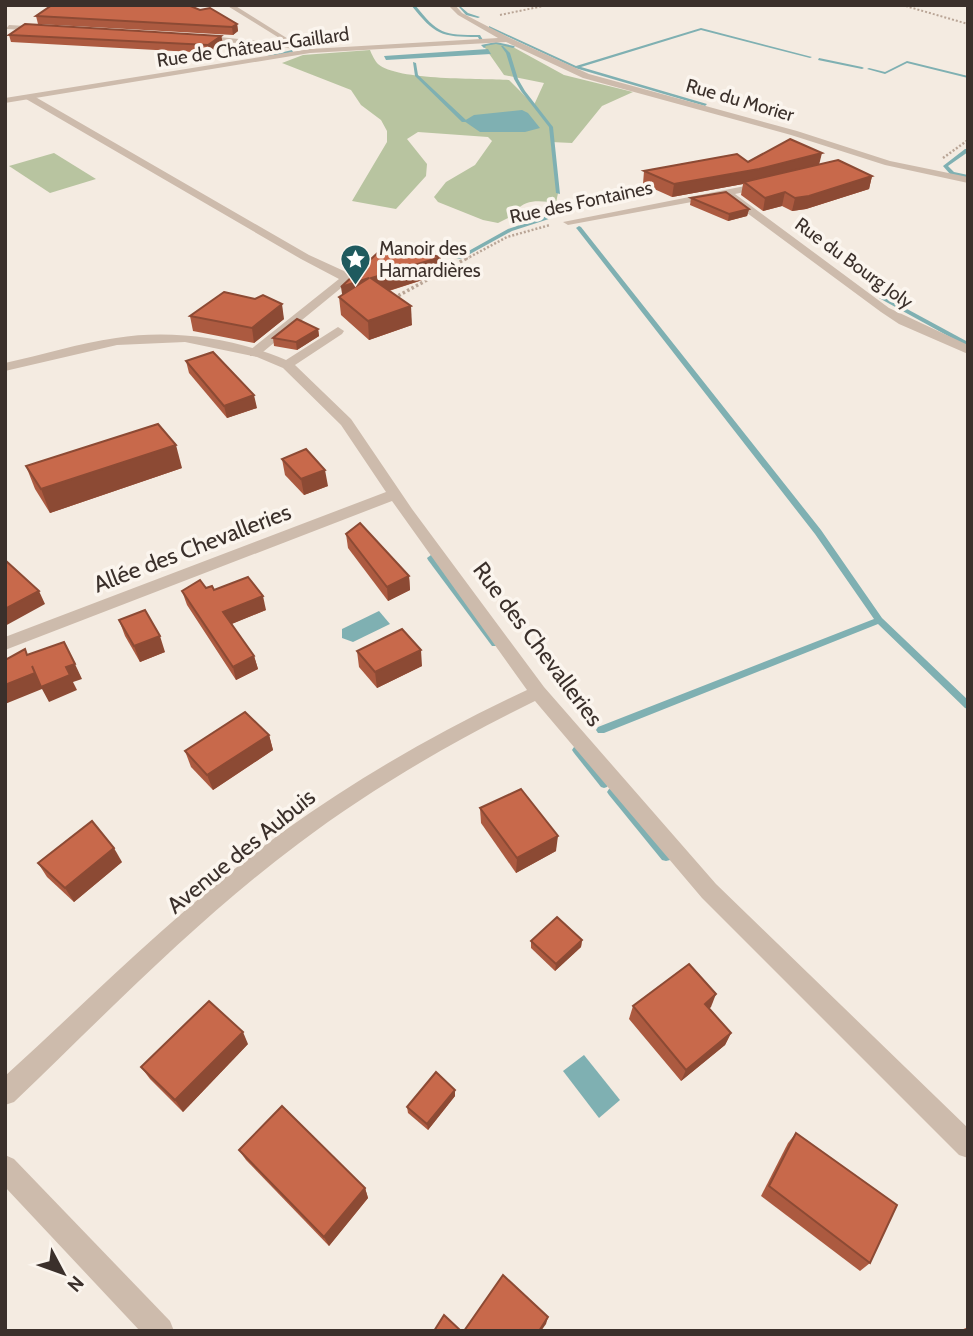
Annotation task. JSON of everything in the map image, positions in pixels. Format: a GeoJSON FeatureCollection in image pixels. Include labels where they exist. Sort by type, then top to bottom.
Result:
{"type":"FeatureCollection","features":[{"type":"Feature","properties":{"kind":"street"},"geometry":{"type":"LineString","coordinates":[[229,5],[246,18],[307,50]]}},
{"type":"Feature","properties":{"kind":"street","name":"Rue du Morier"},"geometry":{"type":"LineString","coordinates":[[451,5],[471,21],[507,40],[586,76],[794,133],[870,158],[968,180]]}},
{"type":"Feature","properties":{"kind":"street"},"geometry":{"type":"LineString","coordinates":[[9,27],[52,29]]}},
{"type":"Feature","properties":{"kind":"street"},"geometry":{"type":"LineString","coordinates":[[184,36],[307,50]]}},
{"type":"Feature","properties":{"kind":"street","name":"Rue de Château-Gaillard"},"geometry":{"type":"LineString","coordinates":[[5,101],[307,50],[507,40]]}},
{"type":"Feature","properties":{"kind":"street"},"geometry":{"type":"LineString","coordinates":[[29,97],[305,257],[340,273],[346,279],[254,353]]}},
{"type":"Feature","properties":{"kind":"street"},"geometry":{"type":"LineString","coordinates":[[845,164],[870,158]]}},
{"type":"Feature","properties":{"kind":"street","name":"Rue des Fontaines"},"geometry":{"type":"LineString","coordinates":[[568,222],[782,180]]}},
{"type":"Feature","properties":{"kind":"street","name":"Rue du Bourg Joly"},"geometry":{"type":"LineString","coordinates":[[726,192],[885,310],[968,350]]}},
{"type":"Feature","properties":{"kind":"street"},"geometry":{"type":"LineString","coordinates":[[287,365],[338,331]]}},
{"type":"Feature","properties":{"kind":"street","name":"Rue des Chevalleries"},"geometry":{"type":"LineString","coordinates":[[5,367],[117,341],[185,338],[254,353],[287,365],[346,422],[538,692],[709,891],[968,1146]]}},
{"type":"Feature","properties":{"kind":"street","name":"Allée des Chevalleries"},"geometry":{"type":"LineString","coordinates":[[5,644],[395,494]]}},
{"type":"Feature","properties":{"kind":"street","name":"Avenue des Aubuis"},"geometry":{"type":"LineString","coordinates":[[5,1093],[188,923],[289,839],[364,786],[465,727],[538,692]]}},
{"type":"Feature","properties":{"kind":"street"},"geometry":{"type":"LineString","coordinates":[[5,1168],[160,1331]]}},
{"type":"Feature","properties":{"kind":"path"},"geometry":{"type":"LineString","coordinates":[[471,21],[548,5]]}},
{"type":"Feature","properties":{"kind":"path"},"geometry":{"type":"LineString","coordinates":[[902,5],[968,24]]}},
{"type":"Feature","properties":{"kind":"path","name":"Rue des Fontaines"},"geometry":{"type":"LineString","coordinates":[[387,302],[507,237],[568,222]]}},
{"type":"Feature","properties":{"kind":"green space"},"geometry":{"type":"Polygon","coordinates":[[[496,43],[513,47],[564,75],[633,92],[602,106],[572,143],[551,142],[558,193],[556,203],[529,202],[516,211],[518,213],[498,223],[483,220],[438,202],[434,197],[446,182],[475,165],[492,141],[488,137],[418,132],[407,139],[427,164],[426,176],[396,209],[352,201],[387,142],[387,131],[381,120],[361,105],[351,90],[282,63],[303,55],[370,50],[378,64],[403,73],[440,78],[509,80],[534,105],[544,83],[504,75],[483,45],[496,43]]]}},
{"type":"Feature","properties":{"kind":"green space"},"geometry":{"type":"Polygon","coordinates":[[[54,153],[96,179],[50,193],[9,166],[54,153]]]}},
{"type":"Feature","properties":{"kind":"water"},"geometry":{"type":"Polygon","coordinates":[[[488,49],[491,54],[386,60],[384,56],[488,49]]]}},
{"type":"Feature","properties":{"kind":"water"},"geometry":{"type":"Polygon","coordinates":[[[522,110],[528,113],[540,128],[525,132],[480,132],[464,121],[474,115],[522,110]]]}},
{"type":"Feature","properties":{"kind":"water"},"geometry":{"type":"Polygon","coordinates":[[[379,611],[390,624],[353,642],[342,638],[342,629],[379,611]]]}},
{"type":"Feature","properties":{"kind":"water"},"geometry":{"type":"Polygon","coordinates":[[[584,1055],[620,1100],[599,1118],[563,1071],[584,1055]]]}},
{"type":"Feature","properties":{"kind":"building"},"geometry":{"type":"Polygon","coordinates":[[[52,5],[188,5],[200,10],[210,8],[237,24],[232,27],[36,16],[52,5]]]}},
{"type":"Feature","properties":{"kind":"building"},"geometry":{"type":"Polygon","coordinates":[[[25,24],[221,36],[208,45],[9,35],[25,24]]]}},
{"type":"Feature","properties":{"kind":"building"},"geometry":{"type":"Polygon","coordinates":[[[790,139],[822,153],[759,169],[674,184],[644,171],[737,154],[748,162],[790,139]]]}},
{"type":"Feature","properties":{"kind":"building"},"geometry":{"type":"Polygon","coordinates":[[[838,160],[872,176],[795,198],[785,192],[765,198],[744,182],[838,160]]]}},
{"type":"Feature","properties":{"kind":"building"},"geometry":{"type":"Polygon","coordinates":[[[726,192],[749,209],[729,214],[691,198],[726,192]]]}},
{"type":"Feature","properties":{"kind":"building"},"geometry":{"type":"Polygon","coordinates":[[[385,246],[441,257],[371,278],[411,306],[368,321],[339,297],[369,278],[341,287],[385,246]]]}},
{"type":"Feature","properties":{"kind":"building"},"geometry":{"type":"Polygon","coordinates":[[[224,292],[255,299],[263,295],[282,304],[252,328],[190,316],[224,292]]]}},
{"type":"Feature","properties":{"kind":"building"},"geometry":{"type":"Polygon","coordinates":[[[297,319],[318,329],[296,342],[273,338],[297,319]]]}},
{"type":"Feature","properties":{"kind":"building"},"geometry":{"type":"Polygon","coordinates":[[[213,352],[254,395],[224,406],[186,361],[213,352]]]}},
{"type":"Feature","properties":{"kind":"building"},"geometry":{"type":"Polygon","coordinates":[[[158,424],[176,445],[41,489],[26,466],[158,424]]]}},
{"type":"Feature","properties":{"kind":"building"},"geometry":{"type":"Polygon","coordinates":[[[306,449],[325,470],[301,479],[282,459],[306,449]]]}},
{"type":"Feature","properties":{"kind":"building"},"geometry":{"type":"Polygon","coordinates":[[[360,523],[409,576],[387,587],[346,534],[360,523]]]}},
{"type":"Feature","properties":{"kind":"building"},"geometry":{"type":"Polygon","coordinates":[[[5,560],[39,591],[5,609],[5,560]]]}},
{"type":"Feature","properties":{"kind":"building"},"geometry":{"type":"Polygon","coordinates":[[[248,577],[263,596],[223,612],[254,656],[233,667],[182,591],[200,580],[206,588],[212,586],[214,590],[248,577]]]}},
{"type":"Feature","properties":{"kind":"building"},"geometry":{"type":"Polygon","coordinates":[[[145,610],[160,636],[134,646],[119,620],[145,610]]]}},
{"type":"Feature","properties":{"kind":"building"},"geometry":{"type":"Polygon","coordinates":[[[402,629],[421,650],[375,672],[357,651],[402,629]]]}},
{"type":"Feature","properties":{"kind":"building"},"geometry":{"type":"Polygon","coordinates":[[[64,642],[75,664],[66,667],[70,675],[41,687],[35,673],[5,685],[5,660],[25,649],[27,655],[64,642]]]}},
{"type":"Feature","properties":{"kind":"building"},"geometry":{"type":"Polygon","coordinates":[[[245,712],[269,735],[207,775],[185,751],[245,712]]]}},
{"type":"Feature","properties":{"kind":"building"},"geometry":{"type":"Polygon","coordinates":[[[521,789],[558,836],[517,858],[480,808],[521,789]]]}},
{"type":"Feature","properties":{"kind":"building"},"geometry":{"type":"Polygon","coordinates":[[[92,821],[114,848],[65,888],[38,863],[92,821]]]}},
{"type":"Feature","properties":{"kind":"building"},"geometry":{"type":"Polygon","coordinates":[[[557,917],[582,940],[556,964],[531,941],[557,917]]]}},
{"type":"Feature","properties":{"kind":"building"},"geometry":{"type":"Polygon","coordinates":[[[689,964],[716,994],[705,1004],[731,1033],[686,1070],[633,1006],[689,964]]]}},
{"type":"Feature","properties":{"kind":"building"},"geometry":{"type":"Polygon","coordinates":[[[209,1001],[243,1032],[175,1100],[141,1067],[209,1001]]]}},
{"type":"Feature","properties":{"kind":"building"},"geometry":{"type":"Polygon","coordinates":[[[436,1072],[455,1090],[427,1124],[407,1107],[436,1072]]]}},
{"type":"Feature","properties":{"kind":"building"},"geometry":{"type":"Polygon","coordinates":[[[282,1106],[365,1188],[324,1237],[239,1150],[282,1106]]]}},
{"type":"Feature","properties":{"kind":"building"},"geometry":{"type":"Polygon","coordinates":[[[796,1133],[897,1205],[870,1263],[769,1186],[796,1133]]]}},
{"type":"Feature","properties":{"kind":"building"},"geometry":{"type":"Polygon","coordinates":[[[503,1275],[548,1317],[539,1331],[464,1331],[503,1275]]]}},
{"type":"Feature","properties":{"kind":"building"},"geometry":{"type":"Polygon","coordinates":[[[444,1315],[461,1331],[434,1331],[444,1315]]]}},
{"type":"Feature","properties":{"kind":"waterway"},"geometry":{"type":"LineString","coordinates":[[413,5],[429,24],[441,33],[480,36],[481,40]]}},
{"type":"Feature","properties":{"kind":"waterway"},"geometry":{"type":"LineString","coordinates":[[460,8],[467,14],[478,17]]}},
{"type":"Feature","properties":{"kind":"waterway"},"geometry":{"type":"LineString","coordinates":[[490,27],[576,67],[701,29],[810,57]]}},
{"type":"Feature","properties":{"kind":"waterway"},"geometry":{"type":"LineString","coordinates":[[484,47],[483,45],[496,43],[513,47]]}},
{"type":"Feature","properties":{"kind":"waterway"},"geometry":{"type":"LineString","coordinates":[[502,47],[508,53],[516,79],[523,91],[551,127],[558,193]]}},
{"type":"Feature","properties":{"kind":"waterway"},"geometry":{"type":"LineString","coordinates":[[269,56],[292,51]]}},
{"type":"Feature","properties":{"kind":"waterway"},"geometry":{"type":"LineString","coordinates":[[819,59],[862,68]]}},
{"type":"Feature","properties":{"kind":"waterway"},"geometry":{"type":"LineString","coordinates":[[869,69],[885,73],[907,62],[968,77]]}},
{"type":"Feature","properties":{"kind":"waterway"},"geometry":{"type":"LineString","coordinates":[[414,63],[416,75],[464,121]]}},
{"type":"Feature","properties":{"kind":"waterway"},"geometry":{"type":"LineString","coordinates":[[577,67],[705,105]]}},
{"type":"Feature","properties":{"kind":"waterway"},"geometry":{"type":"LineString","coordinates":[[967,150],[945,166],[952,173],[968,177]]}},
{"type":"Feature","properties":{"kind":"waterway"},"geometry":{"type":"LineString","coordinates":[[459,258],[510,230],[553,216]]}},
{"type":"Feature","properties":{"kind":"waterway"},"geometry":{"type":"LineString","coordinates":[[579,228],[818,532],[879,620]]}},
{"type":"Feature","properties":{"kind":"waterway"},"geometry":{"type":"LineString","coordinates":[[881,297],[968,345]]}},
{"type":"Feature","properties":{"kind":"waterway"},"geometry":{"type":"LineString","coordinates":[[431,558],[495,644]]}},
{"type":"Feature","properties":{"kind":"waterway"},"geometry":{"type":"LineString","coordinates":[[601,730],[879,620]]}},
{"type":"Feature","properties":{"kind":"waterway"},"geometry":{"type":"LineString","coordinates":[[879,620],[968,706]]}},
{"type":"Feature","properties":{"kind":"waterway"},"geometry":{"type":"LineString","coordinates":[[577,750],[604,784]]}},
{"type":"Feature","properties":{"kind":"waterway"},"geometry":{"type":"LineString","coordinates":[[612,792],[666,857]]}},
{"type":"Feature","properties":{"kind":"place","name":"Manoir des Hamardières"},"geometry":{"type":"Point","coordinates":[356,286]}}]}
